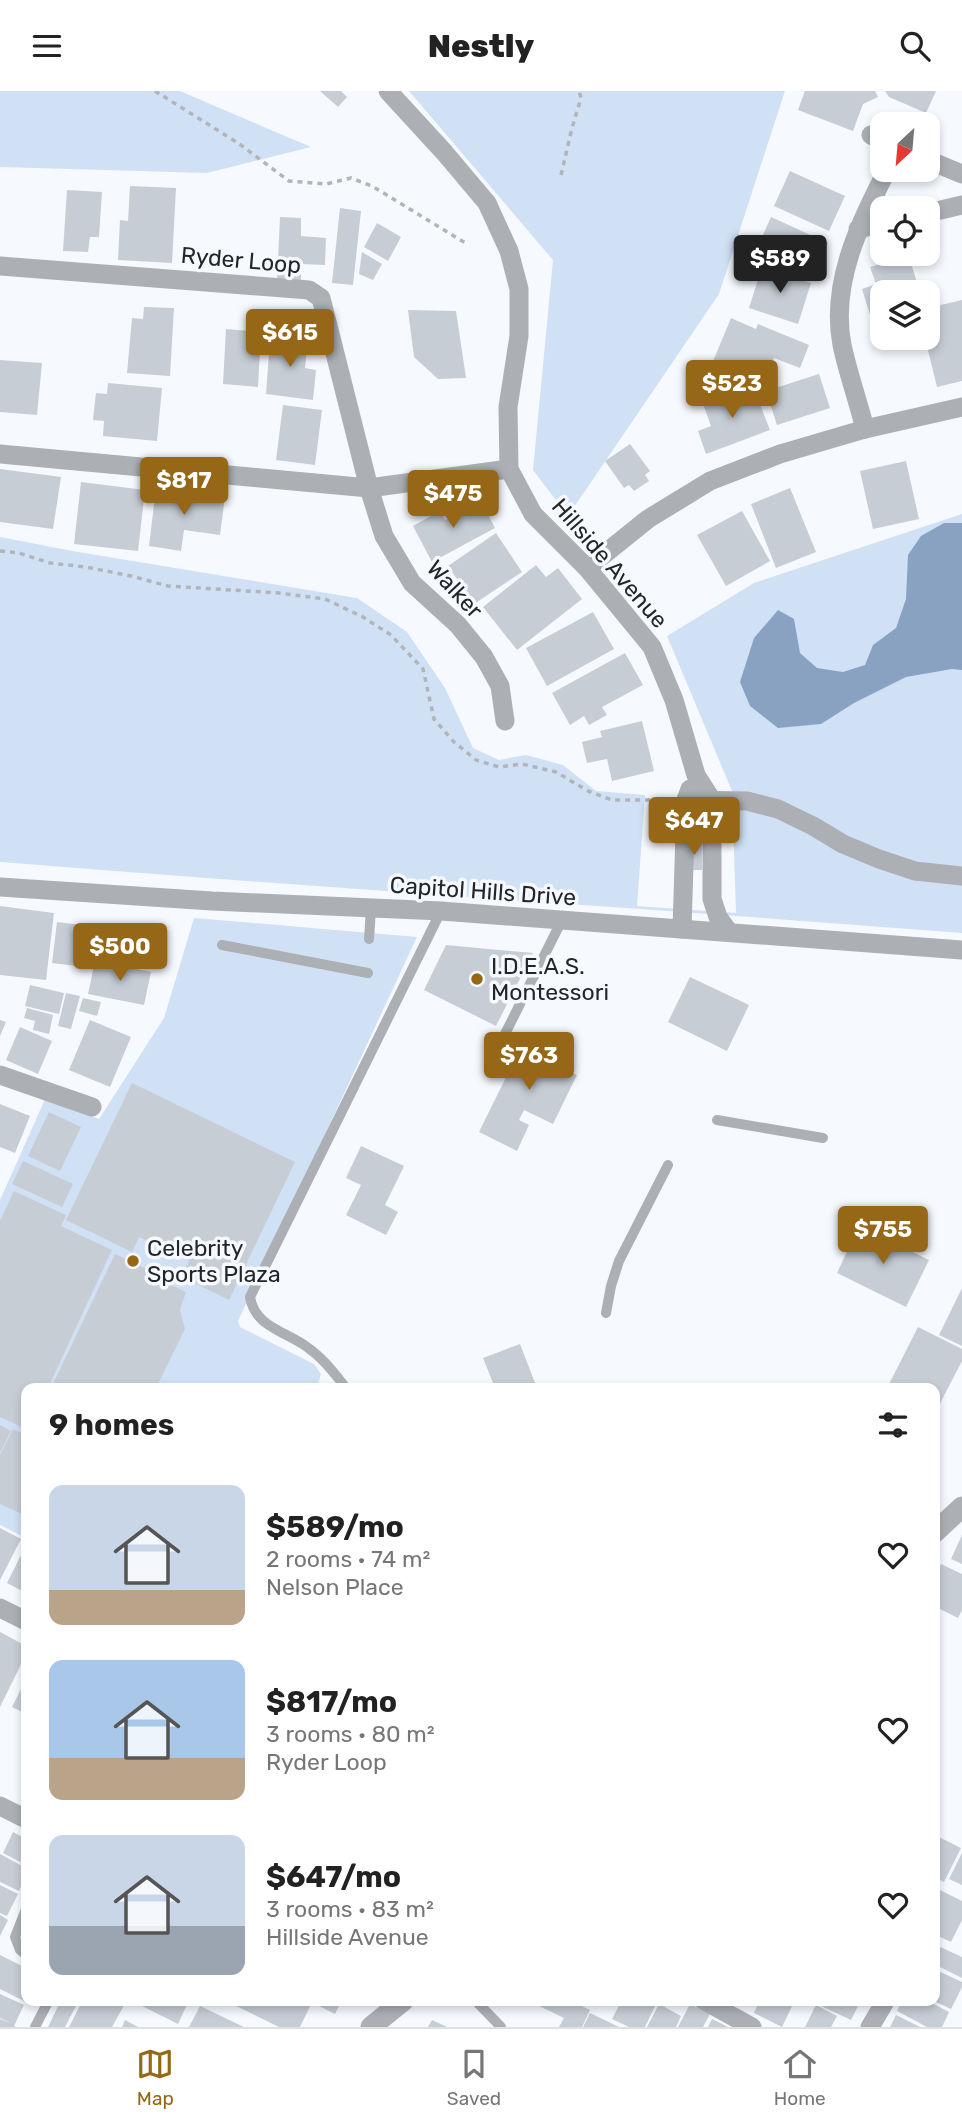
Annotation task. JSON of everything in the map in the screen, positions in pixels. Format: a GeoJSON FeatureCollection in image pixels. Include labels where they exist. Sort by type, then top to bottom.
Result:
{"type":"FeatureCollection","features":[{"type":"Feature","properties":{"kind":"street","name":"Hillside Avenue"},"geometry":{"type":"LineString","coordinates":[[388,91],[487,203],[509,251],[519,289],[520,336],[508,407],[509,469],[533,514],[587,568],[652,647],[674,700],[696,775],[712,800]]}},
{"type":"Feature","properties":{"kind":"street"},"geometry":{"type":"LineString","coordinates":[[940,165],[962,174]]}},
{"type":"Feature","properties":{"kind":"street"},"geometry":{"type":"LineString","coordinates":[[865,429],[842,344],[839,307],[847,259],[881,182]]}},
{"type":"Feature","properties":{"kind":"street"},"geometry":{"type":"LineString","coordinates":[[940,210],[962,205]]}},
{"type":"Feature","properties":{"kind":"street"},"geometry":{"type":"LineString","coordinates":[[858,229],[870,226]]}},
{"type":"Feature","properties":{"kind":"street","name":"Ryder Loop"},"geometry":{"type":"LineString","coordinates":[[0,266],[309,290],[316,293],[321,299],[369,488]]}},
{"type":"Feature","properties":{"kind":"street"},"geometry":{"type":"LineString","coordinates":[[587,568],[648,519],[710,481],[780,454],[865,429],[962,407]]}},
{"type":"Feature","properties":{"kind":"street"},"geometry":{"type":"LineString","coordinates":[[0,454],[369,488],[509,469]]}},
{"type":"Feature","properties":{"kind":"street","name":"Walker"},"geometry":{"type":"LineString","coordinates":[[369,488],[384,535],[412,583],[458,625],[484,657],[500,686],[505,722]]}},
{"type":"Feature","properties":{"kind":"street"},"geometry":{"type":"LineString","coordinates":[[682,929],[686,800],[696,775]]}},
{"type":"Feature","properties":{"kind":"street"},"geometry":{"type":"LineString","coordinates":[[686,800],[747,801],[778,809],[843,844],[879,859],[915,871],[962,876]]}},
{"type":"Feature","properties":{"kind":"street"},"geometry":{"type":"LineString","coordinates":[[712,800],[712,899],[718,916],[729,932]]}},
{"type":"Feature","properties":{"kind":"street","name":"Capitol Hills Drive"},"geometry":{"type":"LineString","coordinates":[[0,887],[441,911],[962,950]]}},
{"type":"Feature","properties":{"kind":"street"},"geometry":{"type":"LineString","coordinates":[[0,1075],[92,1107]]}},
{"type":"Feature","properties":{"kind":"street"},"geometry":{"type":"LineString","coordinates":[[940,1527],[962,1507]]}},
{"type":"Feature","properties":{"kind":"street"},"geometry":{"type":"LineString","coordinates":[[0,1608],[21,1619]]}},
{"type":"Feature","properties":{"kind":"street"},"geometry":{"type":"LineString","coordinates":[[0,1806],[21,1816]]}},
{"type":"Feature","properties":{"kind":"street"},"geometry":{"type":"LineString","coordinates":[[371,2027],[394,2006]]}},
{"type":"Feature","properties":{"kind":"street"},"geometry":{"type":"LineString","coordinates":[[714,2006],[752,2027]]}},
{"type":"Feature","properties":{"kind":"street"},"geometry":{"type":"LineString","coordinates":[[870,2027],[882,2006]]}},
{"type":"Feature","properties":{"kind":"lane"},"geometry":{"type":"LineString","coordinates":[[369,939],[370,909]]}},
{"type":"Feature","properties":{"kind":"lane"},"geometry":{"type":"LineString","coordinates":[[342,1383],[330,1367],[308,1347],[260,1320],[252,1309],[250,1297],[441,911]]}},
{"type":"Feature","properties":{"kind":"lane"},"geometry":{"type":"LineString","coordinates":[[505,1034],[562,920]]}},
{"type":"Feature","properties":{"kind":"lane"},"geometry":{"type":"LineString","coordinates":[[222,946],[368,973]]}},
{"type":"Feature","properties":{"kind":"lane"},"geometry":{"type":"LineString","coordinates":[[718,1120],[823,1138]]}},
{"type":"Feature","properties":{"kind":"lane"},"geometry":{"type":"LineString","coordinates":[[606,1313],[619,1261],[668,1165]]}},
{"type":"Feature","properties":{"kind":"lane"},"geometry":{"type":"LineString","coordinates":[[21,1922],[15,1937],[21,1951]]}},
{"type":"Feature","properties":{"kind":"lane"},"geometry":{"type":"LineString","coordinates":[[35,2027],[46,2006]]}},
{"type":"Feature","properties":{"kind":"lane"},"geometry":{"type":"LineString","coordinates":[[481,2006],[501,2027]]}},
{"type":"Feature","properties":{"kind":"path"},"geometry":{"type":"LineString","coordinates":[[155,91],[238,143],[289,181],[326,184],[351,178],[372,186],[467,244]]}},
{"type":"Feature","properties":{"kind":"path"},"geometry":{"type":"LineString","coordinates":[[561,175],[581,98],[579,91]]}},
{"type":"Feature","properties":{"kind":"path"},"geometry":{"type":"LineString","coordinates":[[0,551],[19,553],[50,563],[131,576],[168,586],[279,593],[325,599],[363,617],[391,635],[423,669],[434,719],[453,741],[476,760],[499,768],[522,764],[556,772],[588,791],[612,800],[655,800]]}},
{"type":"Feature","properties":{"kind":"shaded area"},"geometry":{"type":"Polygon","coordinates":[[[0,91],[180,91],[311,147],[207,173],[0,167],[0,91]]]}},
{"type":"Feature","properties":{"kind":"shaded area"},"geometry":{"type":"Polygon","coordinates":[[[409,91],[785,91],[719,294],[568,516],[533,470],[553,260],[409,91]]]}},
{"type":"Feature","properties":{"kind":"shaded area"},"geometry":{"type":"Polygon","coordinates":[[[962,514],[962,933],[0,862],[0,537],[357,598],[407,632],[445,688],[473,748],[499,760],[526,755],[563,765],[596,791],[645,795],[637,906],[736,913],[732,791],[667,636],[754,583],[962,514]]]}},
{"type":"Feature","properties":{"kind":"shaded area"},"geometry":{"type":"Polygon","coordinates":[[[944,523],[962,523],[962,670],[952,669],[906,677],[854,703],[821,724],[778,728],[750,706],[740,682],[754,638],[778,610],[794,619],[800,653],[817,668],[843,672],[865,665],[873,645],[896,628],[906,599],[908,555],[921,536],[944,523]]]}},
{"type":"Feature","properties":{"kind":"shaded area","name":"Celebrity Sports Plaza"},"geometry":{"type":"Polygon","coordinates":[[[194,918],[417,937],[238,1321],[240,1327],[314,1364],[321,1374],[318,1383],[21,1383],[21,1536],[0,1525],[0,1200],[46,1097],[99,1119],[164,1018],[194,918]]]}},
{"type":"Feature","properties":{"kind":"building"},"geometry":{"type":"Polygon","coordinates":[[[320,91],[341,91],[347,97],[338,107],[320,91]]]}},
{"type":"Feature","properties":{"kind":"building"},"geometry":{"type":"Polygon","coordinates":[[[805,91],[875,91],[878,97],[863,104],[853,131],[798,110],[805,91]]]}},
{"type":"Feature","properties":{"kind":"building"},"geometry":{"type":"Polygon","coordinates":[[[885,91],[936,91],[926,112],[889,97],[885,91]]]}},
{"type":"Feature","properties":{"kind":"building"},"geometry":{"type":"Polygon","coordinates":[[[790,171],[845,196],[829,231],[774,206],[790,171]]]}},
{"type":"Feature","properties":{"kind":"building"},"geometry":{"type":"Polygon","coordinates":[[[130,186],[176,188],[172,263],[118,260],[120,220],[128,221],[130,186]]]}},
{"type":"Feature","properties":{"kind":"building"},"geometry":{"type":"Polygon","coordinates":[[[67,190],[102,192],[99,237],[90,237],[88,252],[63,251],[67,190]]]}},
{"type":"Feature","properties":{"kind":"building"},"geometry":{"type":"Polygon","coordinates":[[[340,208],[361,211],[353,285],[332,283],[340,208]]]}},
{"type":"Feature","properties":{"kind":"building"},"geometry":{"type":"Polygon","coordinates":[[[280,217],[301,218],[301,236],[326,238],[325,265],[301,264],[301,281],[277,281],[280,217]]]}},
{"type":"Feature","properties":{"kind":"building"},"geometry":{"type":"Polygon","coordinates":[[[771,217],[828,243],[813,277],[757,248],[771,217]]]}},
{"type":"Feature","properties":{"kind":"building"},"geometry":{"type":"Polygon","coordinates":[[[377,223],[401,237],[388,261],[364,247],[377,223]]]}},
{"type":"Feature","properties":{"kind":"building"},"geometry":{"type":"Polygon","coordinates":[[[362,252],[382,264],[373,280],[359,274],[362,252]]]}},
{"type":"Feature","properties":{"kind":"building"},"geometry":{"type":"Polygon","coordinates":[[[912,266],[916,280],[875,280],[870,267],[912,266]]]}},
{"type":"Feature","properties":{"kind":"building"},"geometry":{"type":"Polygon","coordinates":[[[762,267],[811,283],[798,324],[749,308],[762,267]]]}},
{"type":"Feature","properties":{"kind":"building"},"geometry":{"type":"Polygon","coordinates":[[[870,286],[870,315],[862,289],[870,286]]]}},
{"type":"Feature","properties":{"kind":"building"},"geometry":{"type":"Polygon","coordinates":[[[962,300],[962,381],[937,387],[928,350],[940,350],[940,305],[962,300]]]}},
{"type":"Feature","properties":{"kind":"building"},"geometry":{"type":"Polygon","coordinates":[[[144,307],[174,308],[170,376],[127,373],[132,318],[143,319],[144,307]]]}},
{"type":"Feature","properties":{"kind":"building"},"geometry":{"type":"Polygon","coordinates":[[[408,310],[456,311],[466,378],[438,379],[414,357],[408,310]]]}},
{"type":"Feature","properties":{"kind":"building"},"geometry":{"type":"Polygon","coordinates":[[[731,318],[756,329],[758,324],[809,345],[800,368],[774,358],[769,371],[761,367],[754,384],[711,366],[731,318]]]}},
{"type":"Feature","properties":{"kind":"building"},"geometry":{"type":"Polygon","coordinates":[[[226,329],[261,332],[258,387],[223,384],[226,329]]]}},
{"type":"Feature","properties":{"kind":"building"},"geometry":{"type":"Polygon","coordinates":[[[286,334],[308,337],[305,368],[316,370],[313,400],[266,394],[270,341],[284,342],[286,334]]]}},
{"type":"Feature","properties":{"kind":"building"},"geometry":{"type":"Polygon","coordinates":[[[0,360],[42,363],[37,415],[0,412],[0,360]]]}},
{"type":"Feature","properties":{"kind":"building"},"geometry":{"type":"Polygon","coordinates":[[[819,374],[830,408],[777,425],[766,391],[819,374]]]}},
{"type":"Feature","properties":{"kind":"building"},"geometry":{"type":"Polygon","coordinates":[[[108,383],[162,388],[157,441],[103,436],[104,421],[93,420],[96,393],[107,394],[108,383]]]}},
{"type":"Feature","properties":{"kind":"building"},"geometry":{"type":"Polygon","coordinates":[[[737,388],[741,398],[755,392],[770,430],[706,454],[698,431],[711,426],[702,401],[737,388]]]}},
{"type":"Feature","properties":{"kind":"building"},"geometry":{"type":"Polygon","coordinates":[[[283,405],[322,410],[315,465],[276,460],[283,405]]]}},
{"type":"Feature","properties":{"kind":"building"},"geometry":{"type":"Polygon","coordinates":[[[630,444],[650,471],[645,475],[649,481],[634,491],[629,485],[624,488],[605,461],[630,444]]]}},
{"type":"Feature","properties":{"kind":"building"},"geometry":{"type":"Polygon","coordinates":[[[906,461],[919,519],[873,529],[860,471],[906,461]]]}},
{"type":"Feature","properties":{"kind":"building"},"geometry":{"type":"Polygon","coordinates":[[[0,469],[61,477],[53,529],[0,522],[0,469]]]}},
{"type":"Feature","properties":{"kind":"building"},"geometry":{"type":"Polygon","coordinates":[[[81,482],[145,490],[138,551],[74,544],[81,482]]]}},
{"type":"Feature","properties":{"kind":"building"},"geometry":{"type":"Polygon","coordinates":[[[156,488],[225,497],[220,535],[184,530],[181,551],[149,546],[156,488]]]}},
{"type":"Feature","properties":{"kind":"building"},"geometry":{"type":"Polygon","coordinates":[[[790,488],[816,552],[776,568],[751,504],[790,488]]]}},
{"type":"Feature","properties":{"kind":"building"},"geometry":{"type":"Polygon","coordinates":[[[481,501],[495,528],[432,562],[413,526],[440,511],[445,520],[481,501]]]}},
{"type":"Feature","properties":{"kind":"building"},"geometry":{"type":"Polygon","coordinates":[[[742,511],[770,561],[726,586],[697,535],[742,511]]]}},
{"type":"Feature","properties":{"kind":"building"},"geometry":{"type":"Polygon","coordinates":[[[496,533],[522,572],[474,604],[448,566],[496,533]]]}},
{"type":"Feature","properties":{"kind":"building"},"geometry":{"type":"Polygon","coordinates":[[[536,565],[546,577],[558,568],[582,599],[517,650],[483,607],[536,565]]]}},
{"type":"Feature","properties":{"kind":"building"},"geometry":{"type":"Polygon","coordinates":[[[593,612],[614,649],[547,686],[526,648],[593,612]]]}},
{"type":"Feature","properties":{"kind":"building"},"geometry":{"type":"Polygon","coordinates":[[[625,653],[643,685],[602,707],[607,715],[589,725],[584,716],[570,725],[552,693],[625,653]]]}},
{"type":"Feature","properties":{"kind":"building"},"geometry":{"type":"Polygon","coordinates":[[[642,721],[654,771],[612,781],[607,759],[587,763],[582,742],[602,737],[600,731],[642,721]]]}},
{"type":"Feature","properties":{"kind":"building"},"geometry":{"type":"Polygon","coordinates":[[[702,844],[702,870],[686,870],[686,845],[702,844]]]}},
{"type":"Feature","properties":{"kind":"building"},"geometry":{"type":"Polygon","coordinates":[[[0,906],[54,913],[46,980],[0,975],[0,906]]]}},
{"type":"Feature","properties":{"kind":"building"},"geometry":{"type":"Polygon","coordinates":[[[57,922],[97,927],[92,968],[52,963],[57,922]]]}},
{"type":"Feature","properties":{"kind":"building"},"geometry":{"type":"Polygon","coordinates":[[[127,924],[163,927],[160,958],[125,955],[127,924]]]}},
{"type":"Feature","properties":{"kind":"building"},"geometry":{"type":"Polygon","coordinates":[[[446,945],[533,953],[496,1026],[424,990],[446,945]]]}},
{"type":"Feature","properties":{"kind":"building"},"geometry":{"type":"Polygon","coordinates":[[[95,961],[151,972],[144,1005],[88,994],[95,961]]]}},
{"type":"Feature","properties":{"kind":"building"},"geometry":{"type":"Polygon","coordinates":[[[690,977],[749,1005],[727,1051],[668,1022],[690,977]]]}},
{"type":"Feature","properties":{"kind":"building"},"geometry":{"type":"Polygon","coordinates":[[[30,985],[64,993],[59,1014],[25,1006],[30,985]]]}},
{"type":"Feature","properties":{"kind":"building"},"geometry":{"type":"Polygon","coordinates":[[[66,993],[80,996],[71,1029],[58,1026],[66,993]]]}},
{"type":"Feature","properties":{"kind":"building"},"geometry":{"type":"Polygon","coordinates":[[[83,998],[101,1002],[97,1016],[79,1011],[83,998]]]}},
{"type":"Feature","properties":{"kind":"building"},"geometry":{"type":"Polygon","coordinates":[[[27,1008],[53,1015],[49,1034],[33,1030],[35,1021],[24,1018],[27,1008]]]}},
{"type":"Feature","properties":{"kind":"building"},"geometry":{"type":"Polygon","coordinates":[[[0,1020],[6,1022],[0,1036],[0,1020]]]}},
{"type":"Feature","properties":{"kind":"building"},"geometry":{"type":"Polygon","coordinates":[[[90,1020],[131,1037],[110,1087],[69,1070],[90,1020]]]}},
{"type":"Feature","properties":{"kind":"building"},"geometry":{"type":"Polygon","coordinates":[[[20,1027],[52,1041],[38,1074],[6,1060],[20,1027]]]}},
{"type":"Feature","properties":{"kind":"building"},"geometry":{"type":"Polygon","coordinates":[[[528,1033],[565,1051],[558,1066],[577,1075],[553,1124],[524,1110],[519,1120],[529,1125],[517,1151],[479,1132],[528,1033]]]}},
{"type":"Feature","properties":{"kind":"building"},"geometry":{"type":"Polygon","coordinates":[[[132,1083],[295,1162],[229,1300],[182,1277],[189,1261],[139,1237],[132,1252],[66,1220],[132,1083]]]}},
{"type":"Feature","properties":{"kind":"building"},"geometry":{"type":"Polygon","coordinates":[[[0,1104],[30,1116],[15,1153],[0,1147],[0,1104]]]}},
{"type":"Feature","properties":{"kind":"building"},"geometry":{"type":"Polygon","coordinates":[[[49,1112],[81,1127],[60,1171],[28,1156],[49,1112]]]}},
{"type":"Feature","properties":{"kind":"building"},"geometry":{"type":"Polygon","coordinates":[[[361,1146],[404,1166],[385,1205],[398,1212],[386,1235],[346,1215],[361,1185],[346,1178],[361,1146]]]}},
{"type":"Feature","properties":{"kind":"building"},"geometry":{"type":"Polygon","coordinates":[[[23,1161],[73,1184],[62,1207],[12,1184],[23,1161]]]}},
{"type":"Feature","properties":{"kind":"building"},"geometry":{"type":"Polygon","coordinates":[[[14,1191],[66,1215],[61,1226],[112,1250],[50,1383],[21,1383],[21,1427],[0,1417],[0,1221],[14,1191]]]}},
{"type":"Feature","properties":{"kind":"building"},"geometry":{"type":"Polygon","coordinates":[[[870,1212],[886,1220],[880,1233],[863,1225],[870,1212]]]}},
{"type":"Feature","properties":{"kind":"building"},"geometry":{"type":"Polygon","coordinates":[[[859,1226],[929,1260],[906,1307],[837,1273],[859,1226]]]}},
{"type":"Feature","properties":{"kind":"building"},"geometry":{"type":"Polygon","coordinates":[[[115,1254],[156,1273],[154,1277],[186,1292],[180,1310],[185,1329],[158,1383],[53,1383],[115,1254]]]}},
{"type":"Feature","properties":{"kind":"building"},"geometry":{"type":"Polygon","coordinates":[[[962,1288],[962,1346],[939,1335],[962,1288]]]}},
{"type":"Feature","properties":{"kind":"building"},"geometry":{"type":"Polygon","coordinates":[[[918,1327],[962,1349],[962,1361],[940,1403],[940,1383],[890,1383],[918,1327]]]}},
{"type":"Feature","properties":{"kind":"building"},"geometry":{"type":"Polygon","coordinates":[[[520,1344],[535,1383],[493,1383],[483,1358],[520,1344]]]}},
{"type":"Feature","properties":{"kind":"building"},"geometry":{"type":"Polygon","coordinates":[[[0,1425],[11,1431],[0,1453],[0,1425]]]}},
{"type":"Feature","properties":{"kind":"building"},"geometry":{"type":"Polygon","coordinates":[[[13,1429],[21,1433],[21,1514],[0,1504],[0,1455],[13,1429]]]}},
{"type":"Feature","properties":{"kind":"building"},"geometry":{"type":"Polygon","coordinates":[[[0,1528],[21,1539],[0,1580],[0,1528]]]}},
{"type":"Feature","properties":{"kind":"building"},"geometry":{"type":"Polygon","coordinates":[[[962,1535],[962,1564],[951,1559],[962,1535]]]}},
{"type":"Feature","properties":{"kind":"building"},"geometry":{"type":"Polygon","coordinates":[[[21,1555],[21,1590],[7,1583],[21,1555]]]}},
{"type":"Feature","properties":{"kind":"building"},"geometry":{"type":"Polygon","coordinates":[[[940,1566],[962,1574],[962,1610],[958,1618],[940,1609],[940,1566]]]}},
{"type":"Feature","properties":{"kind":"building"},"geometry":{"type":"Polygon","coordinates":[[[0,1632],[21,1643],[21,1664],[0,1707],[0,1632]]]}},
{"type":"Feature","properties":{"kind":"building"},"geometry":{"type":"Polygon","coordinates":[[[21,1689],[21,1712],[12,1707],[21,1689]]]}},
{"type":"Feature","properties":{"kind":"building"},"geometry":{"type":"Polygon","coordinates":[[[13,1832],[21,1836],[21,1862],[3,1853],[13,1832]]]}},
{"type":"Feature","properties":{"kind":"building"},"geometry":{"type":"Polygon","coordinates":[[[940,1838],[961,1848],[944,1882],[940,1880],[940,1838]]]}},
{"type":"Feature","properties":{"kind":"building"},"geometry":{"type":"Polygon","coordinates":[[[962,1853],[962,1885],[949,1879],[962,1853]]]}},
{"type":"Feature","properties":{"kind":"building"},"geometry":{"type":"Polygon","coordinates":[[[0,1854],[21,1865],[21,1887],[19,1891],[0,1882],[0,1854]]]}},
{"type":"Feature","properties":{"kind":"building"},"geometry":{"type":"Polygon","coordinates":[[[0,1885],[18,1894],[7,1916],[0,1913],[0,1885]]]}},
{"type":"Feature","properties":{"kind":"building"},"geometry":{"type":"Polygon","coordinates":[[[940,1890],[962,1901],[962,1920],[951,1942],[940,1937],[940,1890]]]}},
{"type":"Feature","properties":{"kind":"building"},"geometry":{"type":"Polygon","coordinates":[[[0,1915],[8,1920],[0,1936],[0,1915]]]}},
{"type":"Feature","properties":{"kind":"building"},"geometry":{"type":"Polygon","coordinates":[[[940,1947],[962,1957],[962,1978],[940,1967],[940,1947]]]}},
{"type":"Feature","properties":{"kind":"building"},"geometry":{"type":"Polygon","coordinates":[[[0,1955],[21,1966],[21,2000],[0,1989],[0,1955]]]}},
{"type":"Feature","properties":{"kind":"building"},"geometry":{"type":"Polygon","coordinates":[[[940,1972],[962,1982],[951,2009],[940,2004],[940,1972]]]}},
{"type":"Feature","properties":{"kind":"building"},"geometry":{"type":"Polygon","coordinates":[[[0,1994],[24,2006],[14,2026],[16,2027],[0,2027],[0,2019],[10,2023],[0,2018],[0,1994]]]}},
{"type":"Feature","properties":{"kind":"building"},"geometry":{"type":"Polygon","coordinates":[[[58,2006],[76,2006],[65,2027],[48,2027],[58,2006]]]}},
{"type":"Feature","properties":{"kind":"building"},"geometry":{"type":"Polygon","coordinates":[[[80,2006],[124,2006],[112,2027],[69,2027],[80,2006]]]}},
{"type":"Feature","properties":{"kind":"building"},"geometry":{"type":"Polygon","coordinates":[[[142,2006],[186,2006],[178,2024],[142,2006]]]}},
{"type":"Feature","properties":{"kind":"building"},"geometry":{"type":"Polygon","coordinates":[[[200,2006],[244,2027],[189,2027],[200,2006]]]}},
{"type":"Feature","properties":{"kind":"building"},"geometry":{"type":"Polygon","coordinates":[[[236,2006],[310,2006],[300,2027],[279,2027],[236,2006]]]}},
{"type":"Feature","properties":{"kind":"building"},"geometry":{"type":"Polygon","coordinates":[[[319,2006],[339,2006],[335,2014],[319,2006]]]}},
{"type":"Feature","properties":{"kind":"building"},"geometry":{"type":"Polygon","coordinates":[[[539,2006],[582,2006],[590,2010],[582,2027],[559,2027],[564,2018],[539,2006]]]}},
{"type":"Feature","properties":{"kind":"building"},"geometry":{"type":"Polygon","coordinates":[[[619,2006],[655,2006],[645,2027],[629,2027],[612,2019],[619,2006]]]}},
{"type":"Feature","properties":{"kind":"building"},"geometry":{"type":"Polygon","coordinates":[[[658,2006],[681,2016],[676,2027],[647,2027],[658,2006]]]}},
{"type":"Feature","properties":{"kind":"building"},"geometry":{"type":"Polygon","coordinates":[[[689,2006],[710,2014],[703,2027],[678,2027],[689,2006]]]}},
{"type":"Feature","properties":{"kind":"building"},"geometry":{"type":"Polygon","coordinates":[[[757,2006],[792,2006],[782,2027],[754,2013],[757,2006]]]}},
{"type":"Feature","properties":{"kind":"building"},"geometry":{"type":"Polygon","coordinates":[[[816,2006],[837,2016],[831,2027],[805,2027],[816,2006]]]}},
{"type":"Feature","properties":{"kind":"building"},"geometry":{"type":"Polygon","coordinates":[[[823,2006],[858,2006],[851,2020],[823,2006]]]}},
{"type":"Feature","properties":{"kind":"building"},"geometry":{"type":"Polygon","coordinates":[[[899,2006],[938,2006],[949,2012],[942,2027],[927,2027],[897,2011],[899,2006]]]}},
{"type":"Feature","properties":{"kind":"building"},"geometry":{"type":"Polygon","coordinates":[[[590,2013],[619,2027],[583,2027],[590,2013]]]}},
{"type":"Feature","properties":{"kind":"building"},"geometry":{"type":"Polygon","coordinates":[[[896,2015],[920,2027],[890,2027],[896,2015]]]}},
{"type":"Feature","properties":{"kind":"building"},"geometry":{"type":"Polygon","coordinates":[[[712,2019],[728,2027],[708,2027],[712,2019]]]}},
{"type":"Feature","properties":{"kind":"building"},"geometry":{"type":"Polygon","coordinates":[[[125,2020],[138,2027],[122,2027],[125,2020]]]}},
{"type":"Feature","properties":{"kind":"building"},"geometry":{"type":"Polygon","coordinates":[[[432,2020],[447,2027],[428,2027],[432,2020]]]}},
{"type":"Feature","properties":{"kind":"place","name":"I.D.E.A.S. Montessori"},"geometry":{"type":"Point","coordinates":[477,979]}},
{"type":"Feature","properties":{"kind":"place","name":"Celebrity Sports Plaza"},"geometry":{"type":"Point","coordinates":[133,1261]}}]}
